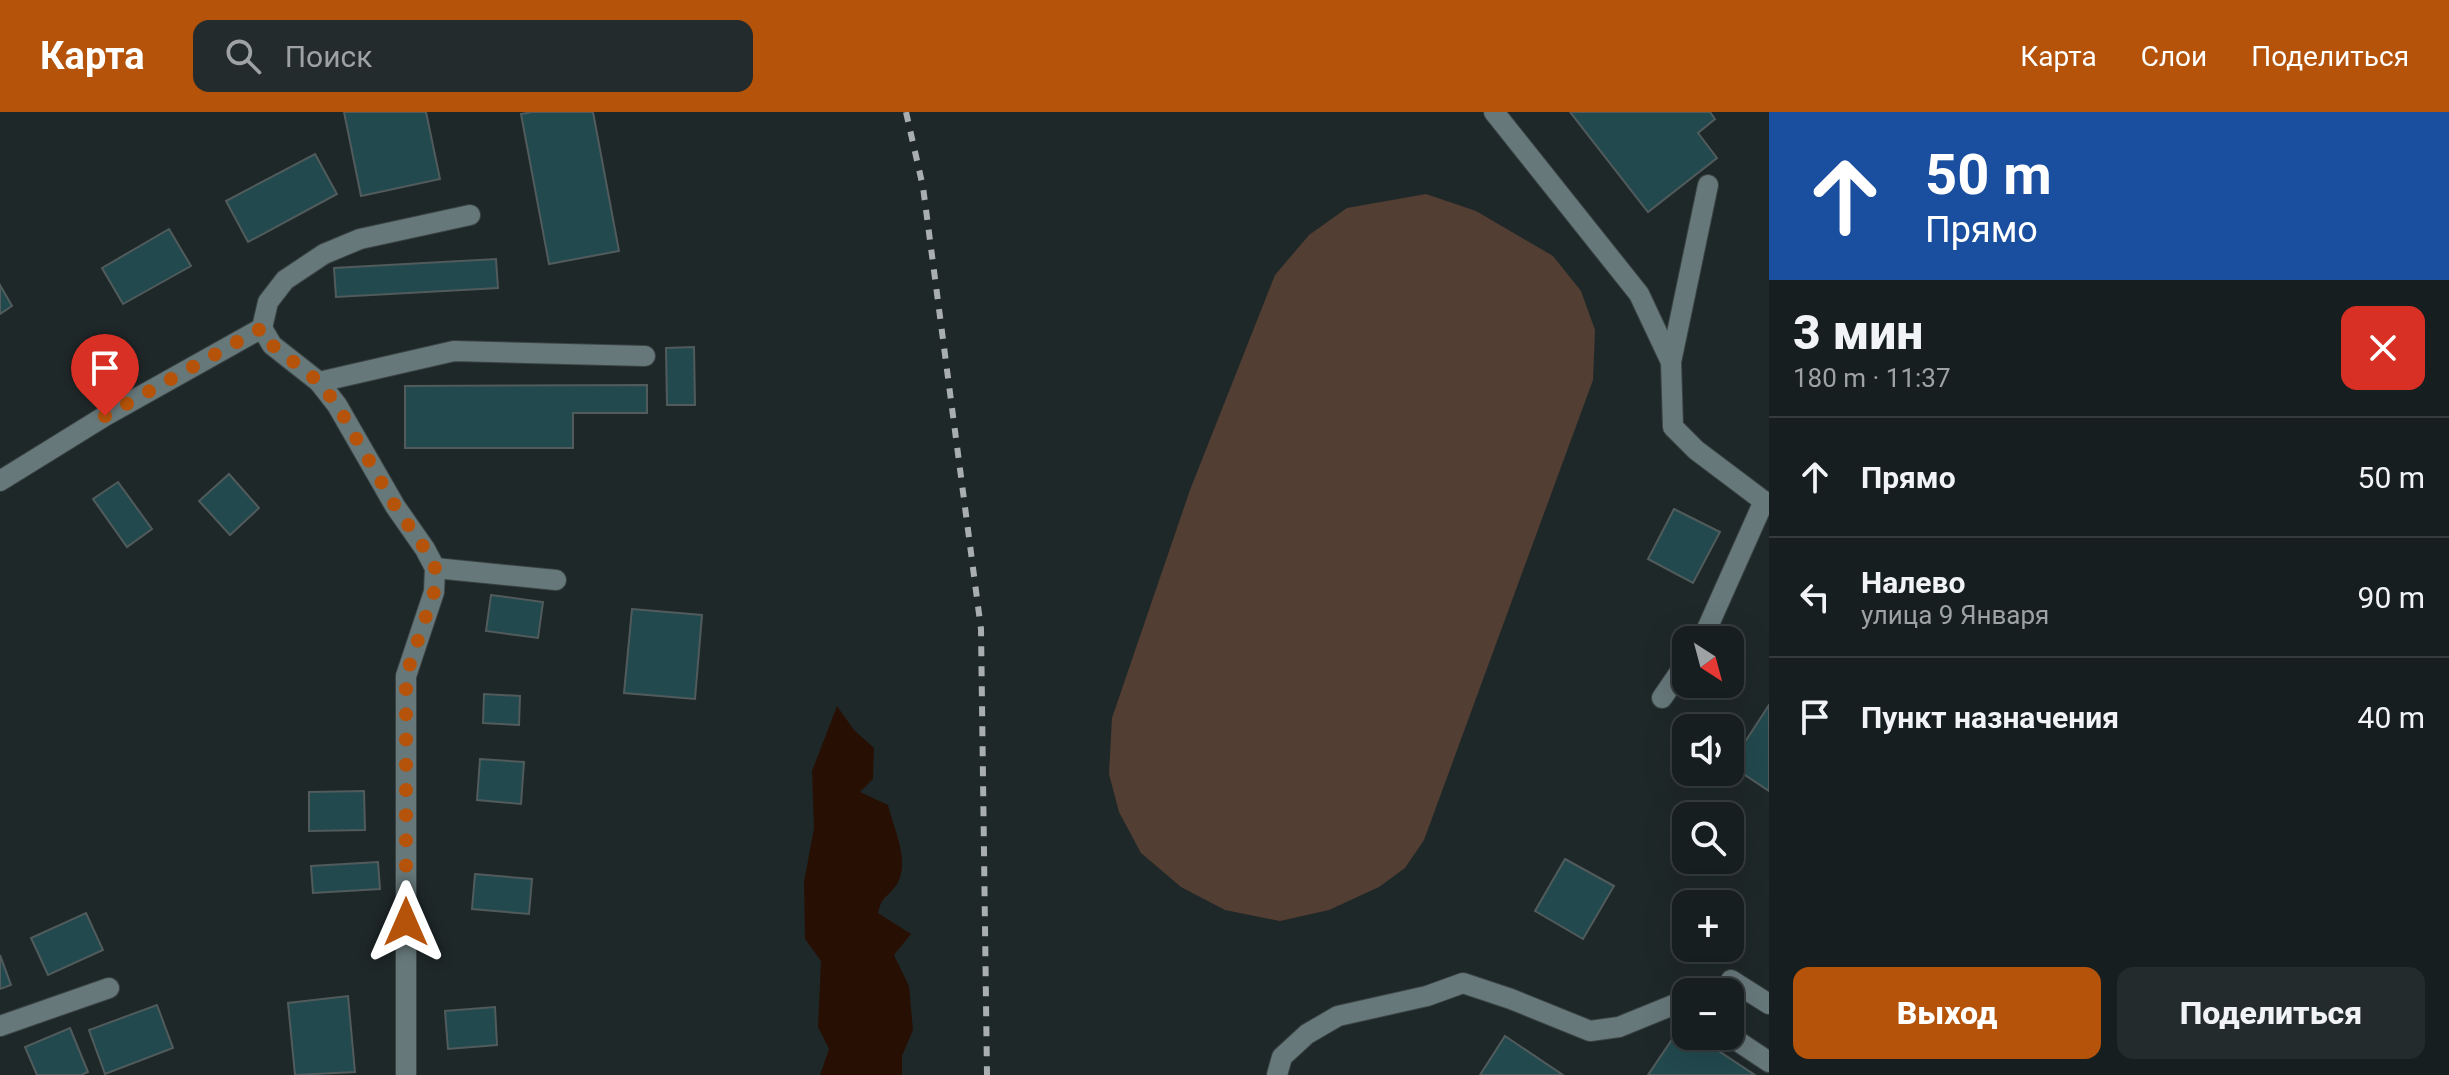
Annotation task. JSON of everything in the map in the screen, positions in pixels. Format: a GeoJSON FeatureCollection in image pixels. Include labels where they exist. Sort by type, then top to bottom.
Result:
{"type":"FeatureCollection","features":[{"type":"Feature","properties":{"kind":"street"},"geometry":{"type":"LineString","coordinates":[[1494,112],[1639,294],[1671,362]]}},
{"type":"Feature","properties":{"kind":"street"},"geometry":{"type":"LineString","coordinates":[[1708,185],[1671,362],[1673,427],[1696,450],[1766,503],[1709,626]]}},
{"type":"Feature","properties":{"kind":"street"},"geometry":{"type":"LineString","coordinates":[[406,1075],[406,676],[434,592],[435,568],[337,405],[319,382],[272,345],[262,328],[268,302],[285,280],[324,254],[360,239],[470,215]]}},
{"type":"Feature","properties":{"kind":"street"},"geometry":{"type":"LineString","coordinates":[[0,481],[105,416],[262,328]]}},
{"type":"Feature","properties":{"kind":"street"},"geometry":{"type":"LineString","coordinates":[[319,382],[454,351],[645,356]]}},
{"type":"Feature","properties":{"kind":"street"},"geometry":{"type":"LineString","coordinates":[[435,568],[556,580]]}},
{"type":"Feature","properties":{"kind":"street"},"geometry":{"type":"LineString","coordinates":[[1662,698],[1672,683]]}},
{"type":"Feature","properties":{"kind":"street"},"geometry":{"type":"LineString","coordinates":[[1277,1075],[1282,1057],[1307,1034],[1338,1016],[1427,996],[1463,983],[1590,1031],[1619,1027],[1672,1005]]}},
{"type":"Feature","properties":{"kind":"street"},"geometry":{"type":"LineString","coordinates":[[0,1026],[109,988]]}},
{"type":"Feature","properties":{"kind":"street"},"geometry":{"type":"LineString","coordinates":[[1744,988],[1769,1004]]}},
{"type":"Feature","properties":{"kind":"street"},"geometry":{"type":"LineString","coordinates":[[1744,1045],[1769,1062]]}},
{"type":"Feature","properties":{"kind":"shaded area"},"geometry":{"type":"Polygon","coordinates":[[[1426,194],[1476,211],[1553,256],[1581,291],[1595,330],[1593,380],[1424,840],[1405,868],[1379,887],[1329,910],[1280,921],[1225,910],[1181,887],[1141,853],[1119,812],[1109,774],[1112,718],[1190,490],[1275,275],[1309,235],[1347,208],[1426,194]]]}},
{"type":"Feature","properties":{"kind":"shaded area"},"geometry":{"type":"Polygon","coordinates":[[[837,706],[854,730],[874,748],[873,779],[860,792],[888,805],[902,858],[900,878],[883,900],[878,913],[911,934],[894,955],[909,986],[913,1030],[902,1056],[902,1075],[820,1075],[829,1049],[818,1027],[821,961],[805,939],[804,882],[814,828],[812,771],[837,706]]]}},
{"type":"Feature","properties":{"kind":"building"},"geometry":{"type":"Polygon","coordinates":[[[344,112],[426,112],[440,179],[361,196],[344,112]]]}},
{"type":"Feature","properties":{"kind":"building"},"geometry":{"type":"Polygon","coordinates":[[[593,112],[619,251],[549,264],[521,114],[593,112]]]}},
{"type":"Feature","properties":{"kind":"building"},"geometry":{"type":"Polygon","coordinates":[[[1570,112],[1710,112],[1715,119],[1698,133],[1717,158],[1648,212],[1570,112]]]}},
{"type":"Feature","properties":{"kind":"building"},"geometry":{"type":"Polygon","coordinates":[[[315,154],[337,194],[248,242],[226,201],[315,154]]]}},
{"type":"Feature","properties":{"kind":"building"},"geometry":{"type":"Polygon","coordinates":[[[169,229],[191,266],[123,304],[102,268],[169,229]]]}},
{"type":"Feature","properties":{"kind":"building"},"geometry":{"type":"Polygon","coordinates":[[[496,259],[498,288],[336,297],[334,268],[496,259]]]}},
{"type":"Feature","properties":{"kind":"building"},"geometry":{"type":"Polygon","coordinates":[[[0,285],[12,306],[0,314],[0,285]]]}},
{"type":"Feature","properties":{"kind":"building"},"geometry":{"type":"Polygon","coordinates":[[[694,347],[695,405],[667,405],[666,348],[694,347]]]}},
{"type":"Feature","properties":{"kind":"building"},"geometry":{"type":"Polygon","coordinates":[[[647,385],[647,413],[573,413],[573,448],[405,448],[405,386],[647,385]]]}},
{"type":"Feature","properties":{"kind":"building"},"geometry":{"type":"Polygon","coordinates":[[[229,474],[259,508],[230,535],[199,501],[229,474]]]}},
{"type":"Feature","properties":{"kind":"building"},"geometry":{"type":"Polygon","coordinates":[[[118,482],[152,529],[127,547],[93,499],[118,482]]]}},
{"type":"Feature","properties":{"kind":"building"},"geometry":{"type":"Polygon","coordinates":[[[1674,509],[1720,532],[1693,583],[1648,559],[1674,509]]]}},
{"type":"Feature","properties":{"kind":"building"},"geometry":{"type":"Polygon","coordinates":[[[491,595],[543,602],[538,638],[486,631],[491,595]]]}},
{"type":"Feature","properties":{"kind":"building"},"geometry":{"type":"Polygon","coordinates":[[[632,609],[702,615],[695,699],[624,693],[632,609]]]}},
{"type":"Feature","properties":{"kind":"building"},"geometry":{"type":"Polygon","coordinates":[[[484,694],[520,696],[519,725],[483,723],[484,694]]]}},
{"type":"Feature","properties":{"kind":"building"},"geometry":{"type":"Polygon","coordinates":[[[1769,705],[1769,791],[1744,774],[1744,743],[1769,705]]]}},
{"type":"Feature","properties":{"kind":"building"},"geometry":{"type":"Polygon","coordinates":[[[480,759],[524,762],[521,804],[477,800],[480,759]]]}},
{"type":"Feature","properties":{"kind":"building"},"geometry":{"type":"Polygon","coordinates":[[[364,791],[365,830],[309,831],[309,792],[364,791]]]}},
{"type":"Feature","properties":{"kind":"building"},"geometry":{"type":"Polygon","coordinates":[[[1565,859],[1614,886],[1583,939],[1535,911],[1565,859]]]}},
{"type":"Feature","properties":{"kind":"building"},"geometry":{"type":"Polygon","coordinates":[[[378,862],[380,889],[313,893],[311,866],[378,862]]]}},
{"type":"Feature","properties":{"kind":"building"},"geometry":{"type":"Polygon","coordinates":[[[475,874],[532,879],[529,914],[472,909],[475,874]]]}},
{"type":"Feature","properties":{"kind":"building"},"geometry":{"type":"Polygon","coordinates":[[[86,913],[103,950],[48,975],[31,938],[86,913]]]}},
{"type":"Feature","properties":{"kind":"building"},"geometry":{"type":"Polygon","coordinates":[[[0,955],[11,985],[0,989],[0,955]]]}},
{"type":"Feature","properties":{"kind":"building"},"geometry":{"type":"Polygon","coordinates":[[[348,996],[355,1072],[295,1075],[288,1003],[348,996]]]}},
{"type":"Feature","properties":{"kind":"building"},"geometry":{"type":"Polygon","coordinates":[[[157,1005],[173,1048],[105,1074],[89,1030],[157,1005]]]}},
{"type":"Feature","properties":{"kind":"building"},"geometry":{"type":"Polygon","coordinates":[[[495,1007],[497,1045],[448,1049],[445,1011],[495,1007]]]}},
{"type":"Feature","properties":{"kind":"building"},"geometry":{"type":"Polygon","coordinates":[[[70,1028],[88,1072],[81,1075],[37,1075],[25,1047],[70,1028]]]}},
{"type":"Feature","properties":{"kind":"building"},"geometry":{"type":"Polygon","coordinates":[[[1505,1036],[1563,1075],[1480,1075],[1505,1036]]]}},
{"type":"Feature","properties":{"kind":"building"},"geometry":{"type":"Polygon","coordinates":[[[1672,1039],[1672,1050],[1717,1050],[1755,1075],[1648,1075],[1672,1039]]]}},
{"type":"Feature","properties":{"kind":"railway"},"geometry":{"type":"LineString","coordinates":[[906,112],[923,187],[981,629],[987,1075]]}},
{"type":"Feature","properties":{"kind":"route"},"geometry":{"type":"LineString","coordinates":[[105,416],[262,328],[272,345],[319,382],[337,405],[395,506],[425,549],[435,568],[434,592],[406,676],[406,922]]}}]}
